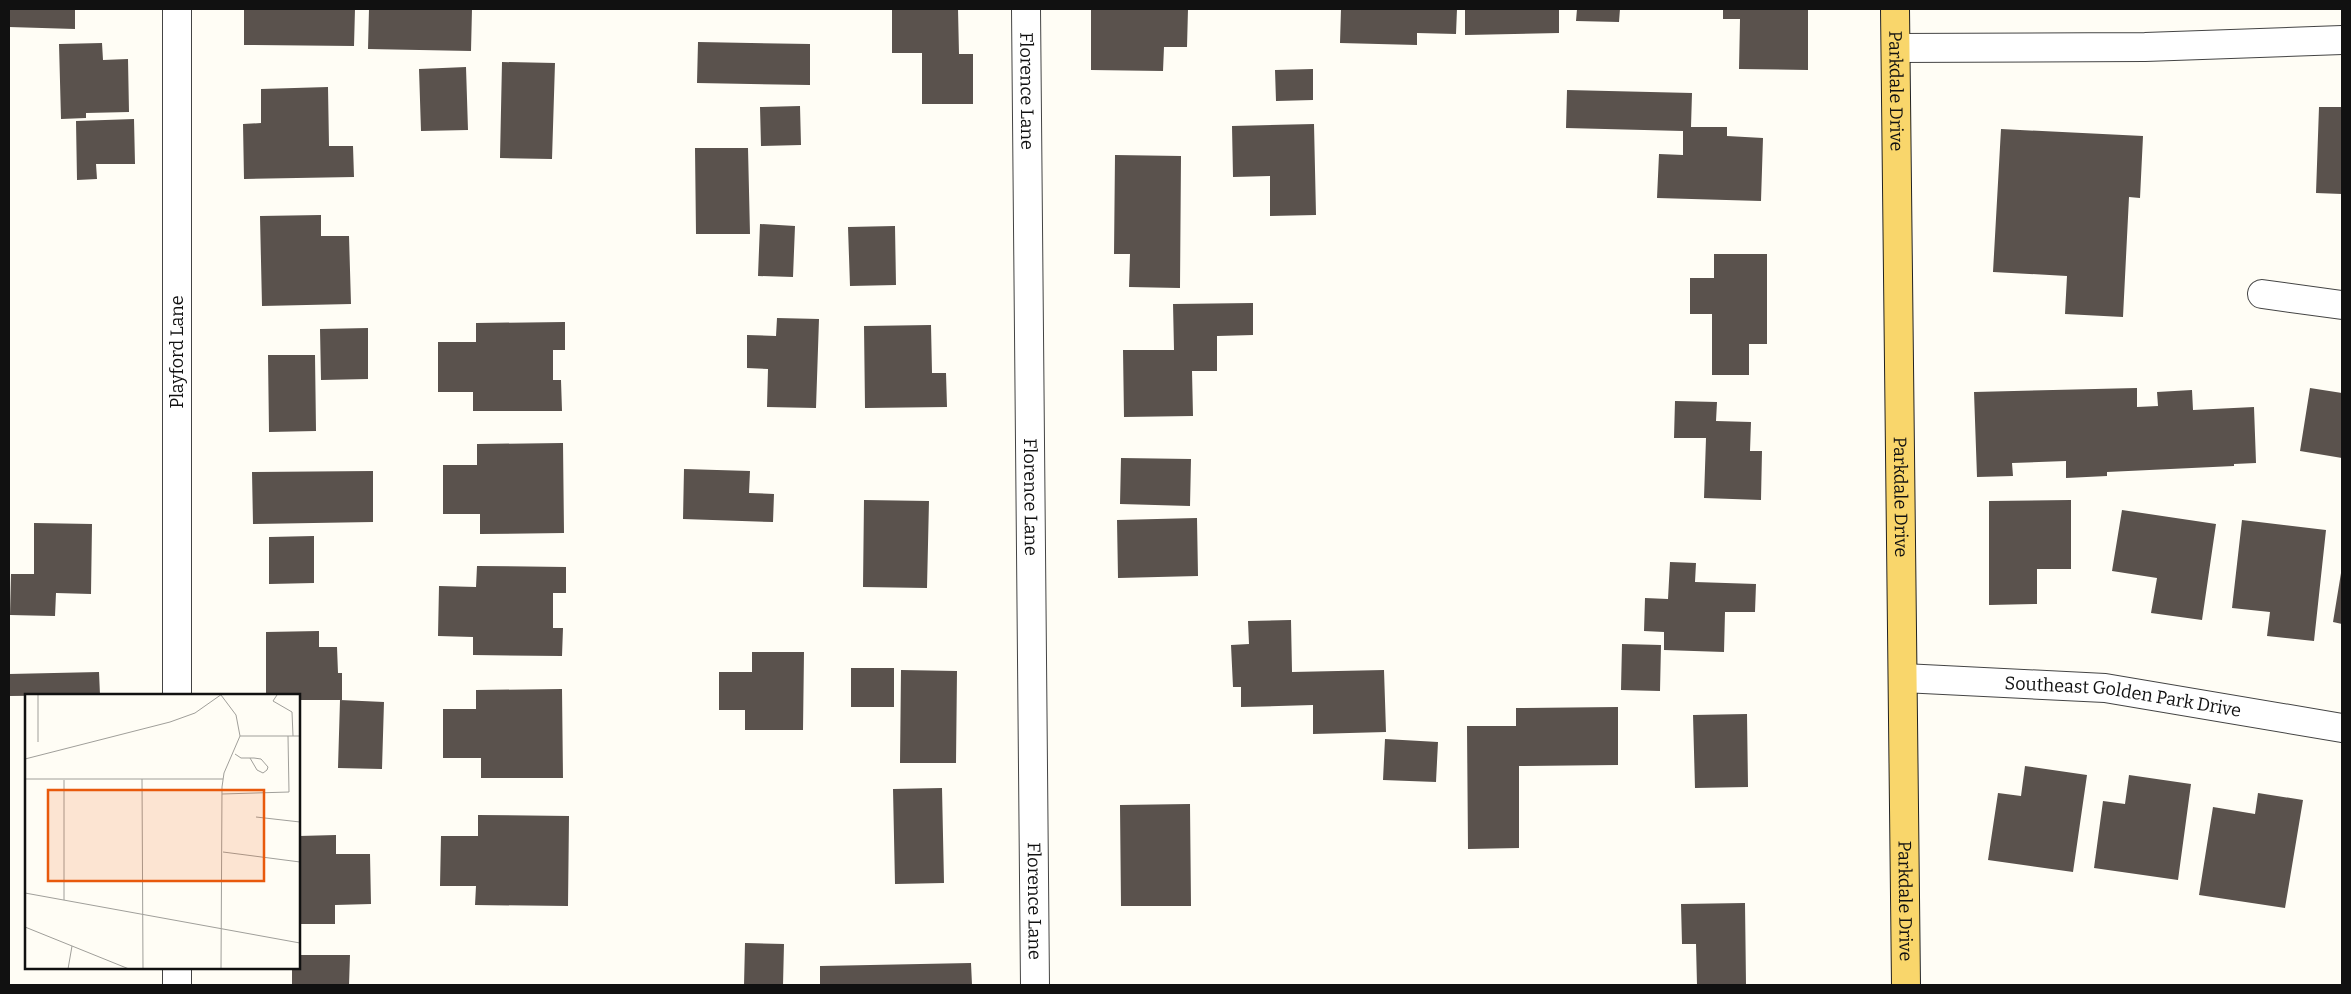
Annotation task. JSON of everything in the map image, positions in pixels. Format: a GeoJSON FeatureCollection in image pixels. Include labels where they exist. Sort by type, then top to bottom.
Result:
{"type":"FeatureCollection","features":[{"type":"Feature","properties":{"kind":"main road","name":"Parkdale Drive"},"geometry":{"type":"LineString","coordinates":[[1896,9],[1906,985]]}},
{"type":"Feature","properties":{"kind":"street","name":"Playford Lane"},"geometry":{"type":"LineString","coordinates":[[177,9],[177,694]]}},
{"type":"Feature","properties":{"kind":"street","name":"Florence Lane"},"geometry":{"type":"LineString","coordinates":[[1026,9],[1034,985]]}},
{"type":"Feature","properties":{"kind":"street"},"geometry":{"type":"LineString","coordinates":[[1896,48],[2145,46],[2342,40]]}},
{"type":"Feature","properties":{"kind":"street"},"geometry":{"type":"LineString","coordinates":[[2262,294],[2342,305]]}},
{"type":"Feature","properties":{"kind":"street","name":"Southeast Golden Park Drive"},"geometry":{"type":"LineString","coordinates":[[1903,678],[2105,688],[2342,728]]}},
{"type":"Feature","properties":{"kind":"street"},"geometry":{"type":"LineString","coordinates":[[177,969],[177,985]]}},
{"type":"Feature","properties":{"kind":"building"},"geometry":{"type":"Polygon","coordinates":[[[9,9],[75,9],[75,29],[9,27],[9,9]]]}},
{"type":"Feature","properties":{"kind":"building"},"geometry":{"type":"Polygon","coordinates":[[[244,9],[355,9],[354,46],[244,45],[244,9]]]}},
{"type":"Feature","properties":{"kind":"building"},"geometry":{"type":"Polygon","coordinates":[[[369,9],[472,9],[471,51],[368,49],[369,9]]]}},
{"type":"Feature","properties":{"kind":"building"},"geometry":{"type":"Polygon","coordinates":[[[892,9],[958,9],[959,54],[973,54],[973,104],[922,104],[922,53],[892,53],[892,9]]]}},
{"type":"Feature","properties":{"kind":"building"},"geometry":{"type":"Polygon","coordinates":[[[1091,9],[1188,9],[1187,47],[1164,47],[1163,71],[1091,70],[1091,9]]]}},
{"type":"Feature","properties":{"kind":"building"},"geometry":{"type":"Polygon","coordinates":[[[1341,9],[1457,9],[1456,34],[1417,33],[1417,45],[1340,43],[1341,9]]]}},
{"type":"Feature","properties":{"kind":"building"},"geometry":{"type":"Polygon","coordinates":[[[1465,9],[1559,9],[1559,33],[1465,35],[1465,9]]]}},
{"type":"Feature","properties":{"kind":"building"},"geometry":{"type":"Polygon","coordinates":[[[1577,9],[1620,9],[1619,22],[1576,21],[1577,9]]]}},
{"type":"Feature","properties":{"kind":"building"},"geometry":{"type":"Polygon","coordinates":[[[1723,9],[1808,9],[1808,70],[1739,69],[1740,19],[1723,19],[1723,9]]]}},
{"type":"Feature","properties":{"kind":"building"},"geometry":{"type":"Polygon","coordinates":[[[698,42],[810,44],[810,85],[697,83],[698,42]]]}},
{"type":"Feature","properties":{"kind":"building"},"geometry":{"type":"Polygon","coordinates":[[[102,43],[103,60],[128,59],[129,112],[86,113],[86,118],[61,119],[59,44],[102,43]]]}},
{"type":"Feature","properties":{"kind":"building"},"geometry":{"type":"Polygon","coordinates":[[[502,62],[555,63],[552,159],[500,158],[502,62]]]}},
{"type":"Feature","properties":{"kind":"building"},"geometry":{"type":"Polygon","coordinates":[[[466,67],[468,130],[421,131],[419,69],[466,67]]]}},
{"type":"Feature","properties":{"kind":"building"},"geometry":{"type":"Polygon","coordinates":[[[1313,69],[1313,100],[1276,101],[1275,70],[1313,69]]]}},
{"type":"Feature","properties":{"kind":"building"},"geometry":{"type":"Polygon","coordinates":[[[328,87],[329,146],[353,146],[354,177],[244,179],[243,124],[261,123],[261,89],[328,87]]]}},
{"type":"Feature","properties":{"kind":"building"},"geometry":{"type":"Polygon","coordinates":[[[1567,90],[1692,93],[1691,127],[1727,127],[1727,136],[1763,138],[1761,201],[1657,198],[1659,154],[1683,155],[1683,131],[1566,128],[1567,90]]]}},
{"type":"Feature","properties":{"kind":"building"},"geometry":{"type":"Polygon","coordinates":[[[800,106],[801,145],[761,146],[760,107],[800,106]]]}},
{"type":"Feature","properties":{"kind":"building"},"geometry":{"type":"Polygon","coordinates":[[[2319,107],[2342,107],[2342,194],[2316,193],[2319,107]]]}},
{"type":"Feature","properties":{"kind":"building"},"geometry":{"type":"Polygon","coordinates":[[[134,119],[135,164],[96,164],[97,179],[77,180],[76,121],[134,119]]]}},
{"type":"Feature","properties":{"kind":"building"},"geometry":{"type":"Polygon","coordinates":[[[1314,124],[1316,215],[1270,216],[1270,176],[1233,177],[1232,126],[1314,124]]]}},
{"type":"Feature","properties":{"kind":"building"},"geometry":{"type":"Polygon","coordinates":[[[2001,129],[2143,136],[2140,198],[2129,197],[2123,317],[2065,314],[2067,276],[1993,272],[2001,129]]]}},
{"type":"Feature","properties":{"kind":"building"},"geometry":{"type":"Polygon","coordinates":[[[695,148],[748,148],[750,234],[696,234],[695,148]]]}},
{"type":"Feature","properties":{"kind":"building"},"geometry":{"type":"Polygon","coordinates":[[[1115,155],[1181,156],[1180,288],[1129,287],[1130,254],[1114,254],[1115,155]]]}},
{"type":"Feature","properties":{"kind":"building"},"geometry":{"type":"Polygon","coordinates":[[[321,215],[321,236],[349,236],[351,304],[262,306],[260,216],[321,215]]]}},
{"type":"Feature","properties":{"kind":"building"},"geometry":{"type":"Polygon","coordinates":[[[760,224],[795,226],[793,277],[758,276],[760,224]]]}},
{"type":"Feature","properties":{"kind":"building"},"geometry":{"type":"Polygon","coordinates":[[[895,226],[896,285],[850,286],[848,227],[895,226]]]}},
{"type":"Feature","properties":{"kind":"building"},"geometry":{"type":"Polygon","coordinates":[[[1714,254],[1767,254],[1767,344],[1749,344],[1749,375],[1712,375],[1712,314],[1690,314],[1690,278],[1714,278],[1714,254]]]}},
{"type":"Feature","properties":{"kind":"building"},"geometry":{"type":"Polygon","coordinates":[[[1253,303],[1253,335],[1217,336],[1217,371],[1192,371],[1193,416],[1124,417],[1123,350],[1174,350],[1173,304],[1253,303]]]}},
{"type":"Feature","properties":{"kind":"building"},"geometry":{"type":"Polygon","coordinates":[[[777,318],[819,319],[816,408],[767,407],[768,369],[747,368],[747,335],[776,336],[777,318]]]}},
{"type":"Feature","properties":{"kind":"building"},"geometry":{"type":"Polygon","coordinates":[[[565,322],[565,350],[553,350],[553,380],[561,380],[562,411],[473,411],[473,392],[438,392],[438,342],[476,342],[476,323],[565,322]]]}},
{"type":"Feature","properties":{"kind":"building"},"geometry":{"type":"Polygon","coordinates":[[[931,325],[932,373],[946,373],[947,407],[865,408],[864,326],[931,325]]]}},
{"type":"Feature","properties":{"kind":"building"},"geometry":{"type":"Polygon","coordinates":[[[368,328],[368,379],[321,380],[320,329],[368,328]]]}},
{"type":"Feature","properties":{"kind":"building"},"geometry":{"type":"Polygon","coordinates":[[[268,355],[315,355],[316,431],[269,432],[268,355]]]}},
{"type":"Feature","properties":{"kind":"building"},"geometry":{"type":"Polygon","coordinates":[[[2137,388],[2137,407],[2158,406],[2157,392],[2192,390],[2193,410],[2254,407],[2256,463],[2234,464],[2234,466],[2107,472],[2107,476],[2066,478],[2066,461],[2012,463],[2013,476],[1977,477],[1974,392],[2137,388]]]}},
{"type":"Feature","properties":{"kind":"building"},"geometry":{"type":"Polygon","coordinates":[[[2310,388],[2342,393],[2342,458],[2300,451],[2310,388]]]}},
{"type":"Feature","properties":{"kind":"building"},"geometry":{"type":"Polygon","coordinates":[[[1675,401],[1717,402],[1716,421],[1751,422],[1750,451],[1762,451],[1761,500],[1704,498],[1706,438],[1674,438],[1675,401]]]}},
{"type":"Feature","properties":{"kind":"building"},"geometry":{"type":"Polygon","coordinates":[[[563,443],[564,533],[480,534],[480,514],[443,514],[443,465],[477,465],[477,444],[563,443]]]}},
{"type":"Feature","properties":{"kind":"building"},"geometry":{"type":"Polygon","coordinates":[[[1121,458],[1191,459],[1190,506],[1120,504],[1121,458]]]}},
{"type":"Feature","properties":{"kind":"building"},"geometry":{"type":"Polygon","coordinates":[[[684,469],[750,471],[749,493],[774,494],[773,522],[683,519],[684,469]]]}},
{"type":"Feature","properties":{"kind":"building"},"geometry":{"type":"Polygon","coordinates":[[[373,471],[373,522],[253,524],[252,472],[373,471]]]}},
{"type":"Feature","properties":{"kind":"building"},"geometry":{"type":"Polygon","coordinates":[[[864,500],[929,501],[927,588],[863,587],[864,500]]]}},
{"type":"Feature","properties":{"kind":"building"},"geometry":{"type":"Polygon","coordinates":[[[2071,500],[2071,569],[2037,569],[2037,604],[1989,605],[1989,501],[2071,500]]]}},
{"type":"Feature","properties":{"kind":"building"},"geometry":{"type":"Polygon","coordinates":[[[2122,510],[2216,524],[2202,620],[2151,613],[2157,578],[2112,571],[2122,510]]]}},
{"type":"Feature","properties":{"kind":"building"},"geometry":{"type":"Polygon","coordinates":[[[1197,518],[1198,576],[1118,578],[1117,520],[1197,518]]]}},
{"type":"Feature","properties":{"kind":"building"},"geometry":{"type":"Polygon","coordinates":[[[2242,520],[2326,530],[2314,641],[2267,636],[2270,612],[2232,608],[2242,520]]]}},
{"type":"Feature","properties":{"kind":"building"},"geometry":{"type":"Polygon","coordinates":[[[34,523],[92,524],[91,594],[56,593],[55,616],[10,615],[11,574],[34,574],[34,523]]]}},
{"type":"Feature","properties":{"kind":"building"},"geometry":{"type":"Polygon","coordinates":[[[314,536],[314,583],[269,584],[269,537],[314,536]]]}},
{"type":"Feature","properties":{"kind":"building"},"geometry":{"type":"Polygon","coordinates":[[[1670,562],[1696,563],[1695,582],[1756,584],[1755,612],[1725,612],[1724,652],[1664,650],[1664,632],[1644,631],[1645,598],[1668,599],[1670,562]]]}},
{"type":"Feature","properties":{"kind":"building"},"geometry":{"type":"Polygon","coordinates":[[[477,566],[566,567],[566,593],[553,593],[553,628],[563,628],[562,656],[473,655],[473,637],[438,636],[439,586],[476,587],[477,566]]]}},
{"type":"Feature","properties":{"kind":"building"},"geometry":{"type":"Polygon","coordinates":[[[2342,574],[2342,624],[2333,622],[2342,574]]]}},
{"type":"Feature","properties":{"kind":"building"},"geometry":{"type":"Polygon","coordinates":[[[1291,620],[1292,672],[1384,670],[1386,732],[1313,734],[1313,705],[1241,707],[1241,687],[1233,687],[1231,645],[1249,644],[1248,621],[1291,620]]]}},
{"type":"Feature","properties":{"kind":"building"},"geometry":{"type":"Polygon","coordinates":[[[319,631],[319,647],[337,647],[338,673],[342,673],[342,700],[300,700],[300,694],[266,694],[266,632],[319,631]]]}},
{"type":"Feature","properties":{"kind":"building"},"geometry":{"type":"Polygon","coordinates":[[[1622,644],[1661,645],[1660,691],[1621,690],[1622,644]]]}},
{"type":"Feature","properties":{"kind":"building"},"geometry":{"type":"Polygon","coordinates":[[[752,652],[804,652],[803,730],[745,730],[745,710],[719,710],[719,672],[752,672],[752,652]]]}},
{"type":"Feature","properties":{"kind":"building"},"geometry":{"type":"Polygon","coordinates":[[[851,668],[894,668],[894,707],[851,707],[851,668]]]}},
{"type":"Feature","properties":{"kind":"building"},"geometry":{"type":"Polygon","coordinates":[[[901,670],[957,671],[956,763],[900,763],[901,670]]]}},
{"type":"Feature","properties":{"kind":"building"},"geometry":{"type":"Polygon","coordinates":[[[99,672],[100,694],[25,694],[25,696],[9,696],[9,674],[99,672]]]}},
{"type":"Feature","properties":{"kind":"building"},"geometry":{"type":"Polygon","coordinates":[[[562,689],[563,778],[481,778],[481,758],[443,758],[443,709],[476,709],[476,690],[562,689]]]}},
{"type":"Feature","properties":{"kind":"building"},"geometry":{"type":"Polygon","coordinates":[[[340,700],[384,702],[382,769],[338,768],[340,700]]]}},
{"type":"Feature","properties":{"kind":"building"},"geometry":{"type":"Polygon","coordinates":[[[1618,707],[1618,765],[1519,766],[1519,848],[1468,849],[1467,726],[1516,726],[1516,708],[1618,707]]]}},
{"type":"Feature","properties":{"kind":"building"},"geometry":{"type":"Polygon","coordinates":[[[1747,714],[1748,787],[1695,788],[1693,715],[1747,714]]]}},
{"type":"Feature","properties":{"kind":"building"},"geometry":{"type":"Polygon","coordinates":[[[1385,739],[1438,742],[1436,782],[1383,780],[1385,739]]]}},
{"type":"Feature","properties":{"kind":"building"},"geometry":{"type":"Polygon","coordinates":[[[2025,766],[2087,775],[2073,872],[1988,860],[1998,793],[2021,796],[2025,766]]]}},
{"type":"Feature","properties":{"kind":"building"},"geometry":{"type":"Polygon","coordinates":[[[2129,775],[2191,784],[2178,880],[2094,868],[2103,801],[2125,804],[2129,775]]]}},
{"type":"Feature","properties":{"kind":"building"},"geometry":{"type":"Polygon","coordinates":[[[942,788],[944,883],[895,884],[893,789],[942,788]]]}},
{"type":"Feature","properties":{"kind":"building"},"geometry":{"type":"Polygon","coordinates":[[[2258,793],[2303,800],[2285,908],[2199,895],[2213,807],[2255,814],[2258,793]]]}},
{"type":"Feature","properties":{"kind":"building"},"geometry":{"type":"Polygon","coordinates":[[[1190,804],[1191,906],[1121,906],[1120,805],[1190,804]]]}},
{"type":"Feature","properties":{"kind":"building"},"geometry":{"type":"Polygon","coordinates":[[[478,815],[569,816],[568,906],[475,905],[476,886],[440,886],[441,836],[478,836],[478,815]]]}},
{"type":"Feature","properties":{"kind":"building"},"geometry":{"type":"Polygon","coordinates":[[[336,835],[336,854],[370,854],[371,904],[335,905],[335,924],[300,924],[300,836],[336,835]]]}},
{"type":"Feature","properties":{"kind":"building"},"geometry":{"type":"Polygon","coordinates":[[[1745,903],[1746,985],[1697,985],[1696,944],[1682,944],[1681,904],[1745,903]]]}},
{"type":"Feature","properties":{"kind":"building"},"geometry":{"type":"Polygon","coordinates":[[[745,943],[784,944],[783,985],[744,985],[745,943]]]}},
{"type":"Feature","properties":{"kind":"building"},"geometry":{"type":"Polygon","coordinates":[[[300,955],[350,955],[349,985],[292,985],[292,969],[300,969],[300,955]]]}},
{"type":"Feature","properties":{"kind":"building"},"geometry":{"type":"Polygon","coordinates":[[[971,963],[972,985],[820,985],[820,966],[971,963]]]}}]}
